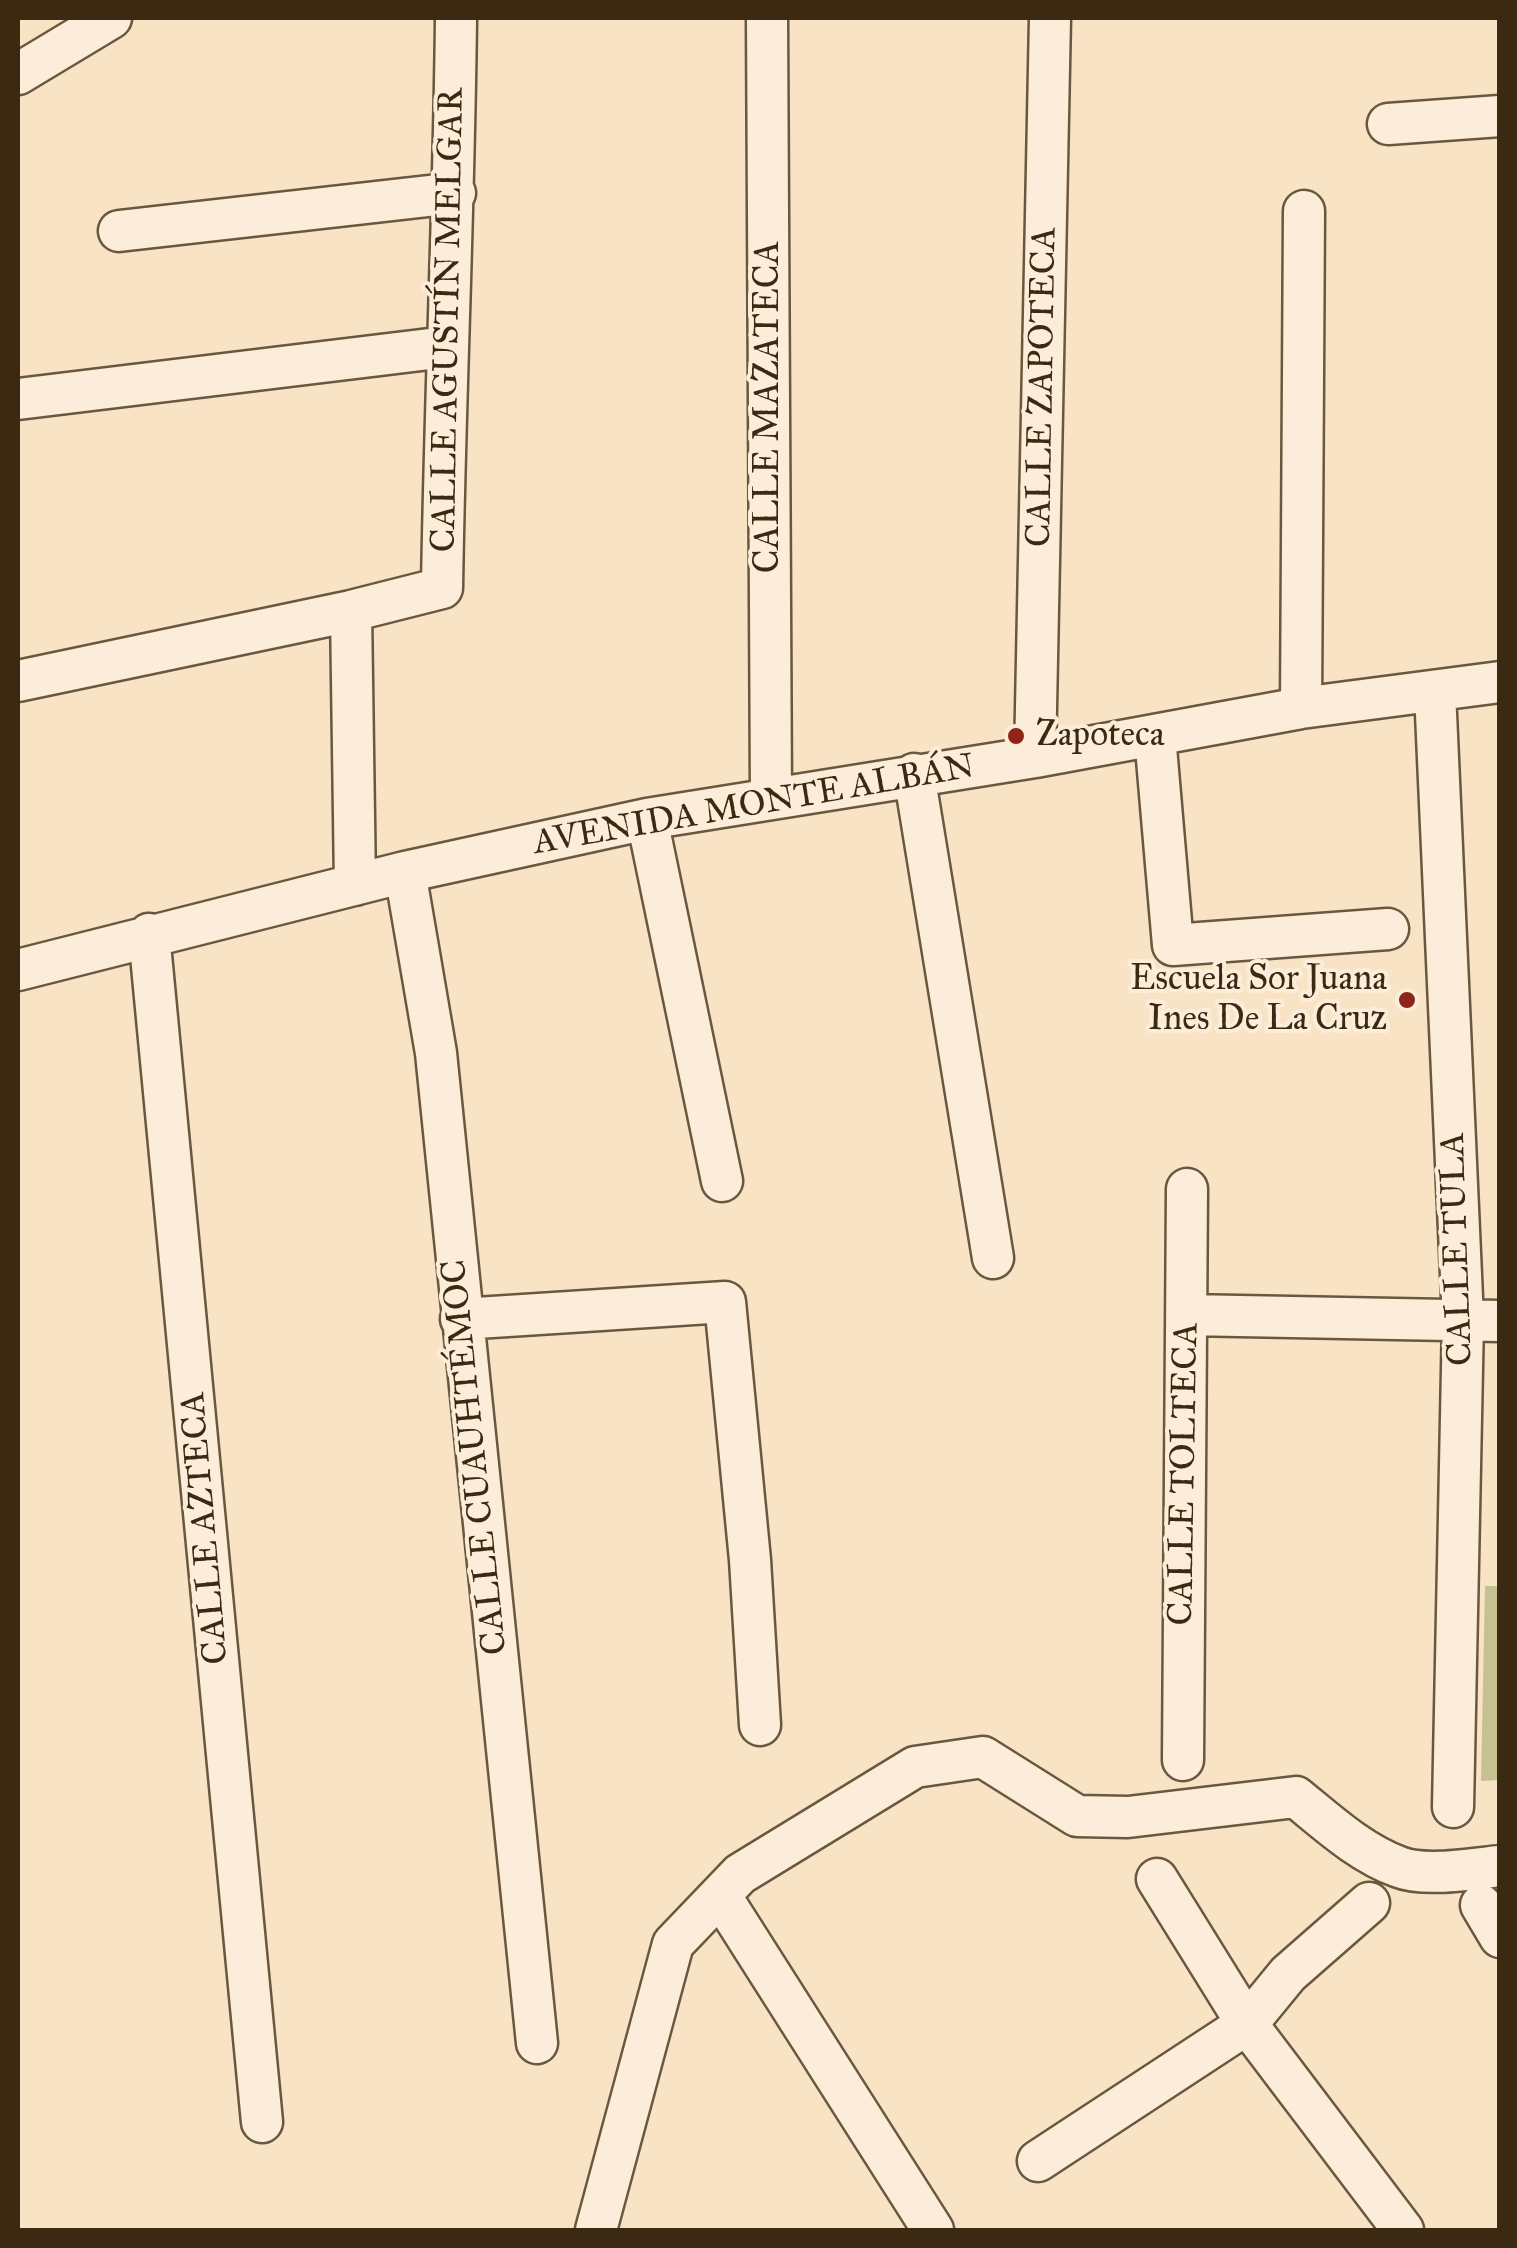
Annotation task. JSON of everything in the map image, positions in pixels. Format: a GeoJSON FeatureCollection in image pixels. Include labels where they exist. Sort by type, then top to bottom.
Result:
{"type":"FeatureCollection","features":[{"type":"Feature","properties":{"kind":"street"},"geometry":{"type":"LineString","coordinates":[[18,74],[112,18]]}},
{"type":"Feature","properties":{"kind":"street","name":"CALLE AGUSTÍN MELGAR"},"geometry":{"type":"LineString","coordinates":[[351,611],[442,588],[456,18]]}},
{"type":"Feature","properties":{"kind":"street","name":"CALLE MAZATECA"},"geometry":{"type":"LineString","coordinates":[[767,18],[772,797]]}},
{"type":"Feature","properties":{"kind":"street","name":"CALLE ZAPOTECA"},"geometry":{"type":"LineString","coordinates":[[1035,757],[1050,18]]}},
{"type":"Feature","properties":{"kind":"street"},"geometry":{"type":"LineString","coordinates":[[1388,124],[1500,116]]}},
{"type":"Feature","properties":{"kind":"street"},"geometry":{"type":"LineString","coordinates":[[120,232],[454,194]]}},
{"type":"Feature","properties":{"kind":"street"},"geometry":{"type":"LineString","coordinates":[[1301,708],[1304,210]]}},
{"type":"Feature","properties":{"kind":"street"},"geometry":{"type":"LineString","coordinates":[[18,398],[446,347]]}},
{"type":"Feature","properties":{"kind":"street"},"geometry":{"type":"LineString","coordinates":[[18,681],[351,611],[355,885]]}},
{"type":"Feature","properties":{"kind":"street","name":"AVENIDA MONTE ALBÁN"},"geometry":{"type":"LineString","coordinates":[[18,970],[405,872],[647,820],[1035,757],[1301,708],[1500,682]]}},
{"type":"Feature","properties":{"kind":"street","name":"CALLE TULA"},"geometry":{"type":"LineString","coordinates":[[1435,692],[1481,1321],[1453,1807]]}},
{"type":"Feature","properties":{"kind":"street"},"geometry":{"type":"LineString","coordinates":[[1155,736],[1173,945],[1388,929]]}},
{"type":"Feature","properties":{"kind":"street"},"geometry":{"type":"LineString","coordinates":[[914,774],[992,1258]]}},
{"type":"Feature","properties":{"kind":"street"},"geometry":{"type":"LineString","coordinates":[[647,820],[722,1181]]}},
{"type":"Feature","properties":{"kind":"street","name":"CALLE CUAUHTÉMOC"},"geometry":{"type":"LineString","coordinates":[[405,872],[436,1053],[536,2043]]}},
{"type":"Feature","properties":{"kind":"street","name":"CALLE AZTECA"},"geometry":{"type":"LineString","coordinates":[[149,934],[262,2122]]}},
{"type":"Feature","properties":{"kind":"street","name":"CALLE TOLTECA"},"geometry":{"type":"LineString","coordinates":[[1183,1760],[1187,1189]]}},
{"type":"Feature","properties":{"kind":"street"},"geometry":{"type":"LineString","coordinates":[[460,1319],[726,1302],[750,1560],[760,1725]]}},
{"type":"Feature","properties":{"kind":"street"},"geometry":{"type":"LineString","coordinates":[[1187,1315],[1481,1321]]}},
{"type":"Feature","properties":{"kind":"street"},"geometry":{"type":"LineString","coordinates":[[596,2230],[672,1944],[740,1874],[915,1767],[983,1757],[1077,1816],[1146,1815],[1296,1797],[1346,1838],[1401,1869],[1500,1866]]}},
{"type":"Feature","properties":{"kind":"street"},"geometry":{"type":"LineString","coordinates":[[1157,1879],[1247,2024],[1403,2230]]}},
{"type":"Feature","properties":{"kind":"street"},"geometry":{"type":"LineString","coordinates":[[720,1895],[933,2230]]}},
{"type":"Feature","properties":{"kind":"street"},"geometry":{"type":"LineString","coordinates":[[1038,2161],[1247,2024],[1288,1974],[1369,1903]]}},
{"type":"Feature","properties":{"kind":"shaded area"},"geometry":{"type":"Polygon","coordinates":[[[1485,1586],[1499,1586],[1500,1780],[1481,1781],[1485,1586]]]}},
{"type":"Feature","properties":{"kind":"place","name":"Zapoteca"},"geometry":{"type":"Point","coordinates":[1016,736]}},
{"type":"Feature","properties":{"kind":"place","name":"Escuela Sor Juana Ines De La Cruz"},"geometry":{"type":"Point","coordinates":[1407,1000]}}]}
